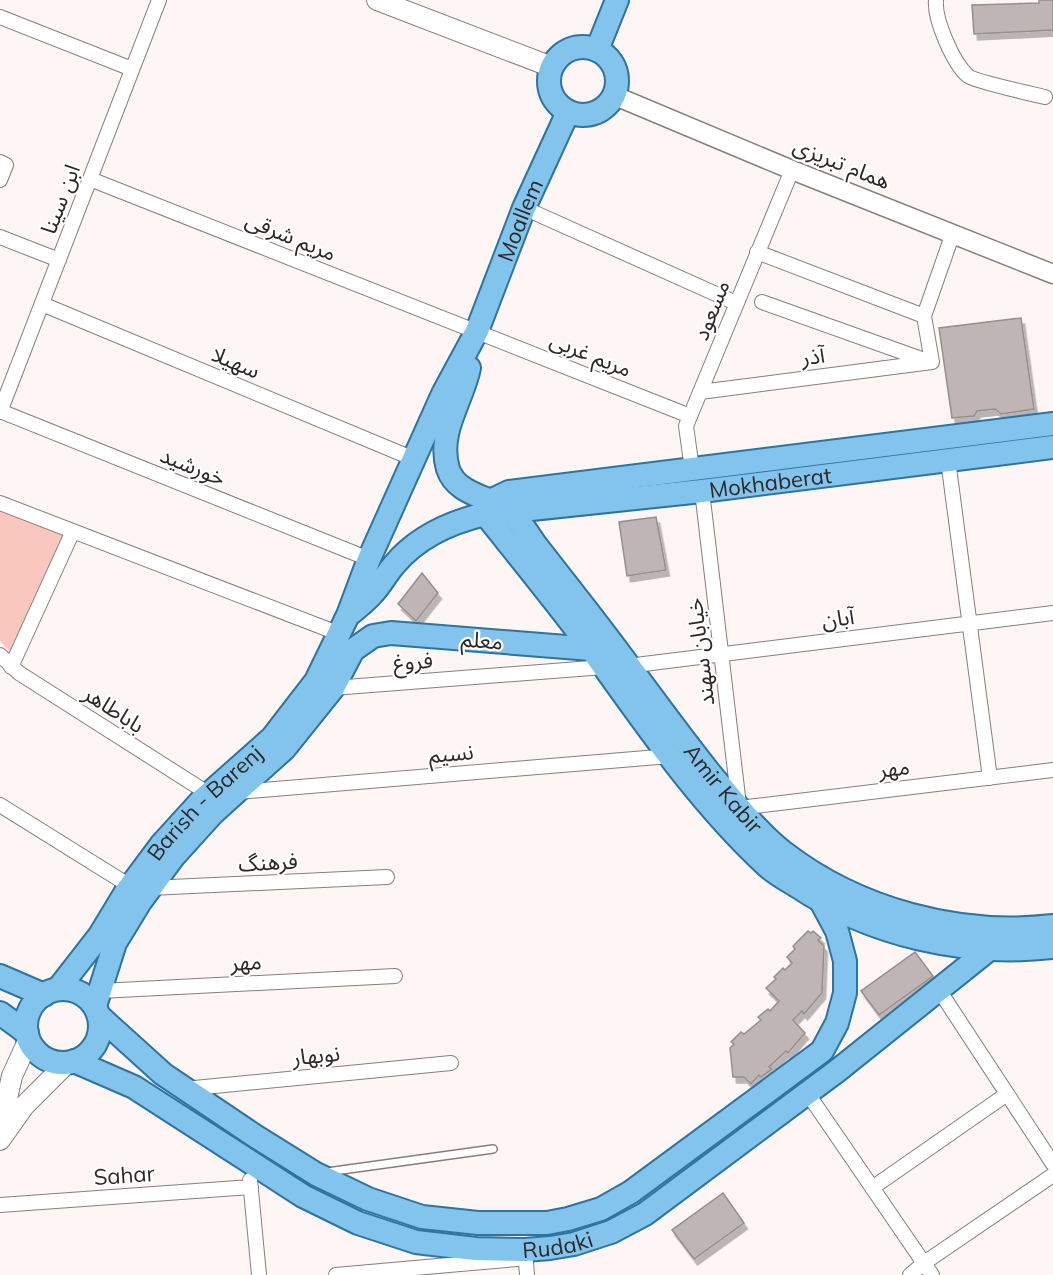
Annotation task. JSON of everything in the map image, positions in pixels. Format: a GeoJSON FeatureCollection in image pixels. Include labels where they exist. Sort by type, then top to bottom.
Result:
{"type":"FeatureCollection","features":[{"type":"Feature","properties":{"kind":"main road"},"geometry":{"type":"LineString","coordinates":[[377,0],[552,67]]}},
{"type":"Feature","properties":{"kind":"main road"},"geometry":{"type":"LineString","coordinates":[[597,50],[617,0]]}},
{"type":"Feature","properties":{"kind":"main road"},"geometry":{"type":"LineString","coordinates":[[580,47],[597,50],[615,69],[616,87],[613,95],[609,103],[594,113],[585,115],[568,112],[551,93],[549,84],[552,67],[563,53],[571,49],[580,47]]}},
{"type":"Feature","properties":{"kind":"main road","name":"Moallem"},"geometry":{"type":"LineString","coordinates":[[477,332],[524,208],[568,112]]}},
{"type":"Feature","properties":{"kind":"main road"},"geometry":{"type":"LineString","coordinates":[[477,332],[468,375],[449,425],[445,444],[449,472],[488,507],[601,651]]}},
{"type":"Feature","properties":{"kind":"main road","name":"Barish - Barenj"},"geometry":{"type":"LineString","coordinates":[[98,1004],[115,943],[161,845],[209,794],[272,738],[316,681],[344,625],[369,559],[443,394],[477,332]]}},
{"type":"Feature","properties":{"kind":"main road","name":"Mokhaberat"},"geometry":{"type":"LineString","coordinates":[[488,507],[510,512],[702,491],[1053,424]]}},
{"type":"Feature","properties":{"kind":"main road","name":"Mokhaberat"},"geometry":{"type":"LineString","coordinates":[[488,507],[509,492],[692,469],[883,457],[948,460],[1053,447]]}},
{"type":"Feature","properties":{"kind":"main road","name":"Barish - Barenj"},"geometry":{"type":"LineString","coordinates":[[344,625],[373,593],[395,563],[415,544],[444,527],[488,507]]}},
{"type":"Feature","properties":{"kind":"main road","name":"Amir Kabir"},"geometry":{"type":"LineString","coordinates":[[510,512],[670,756],[732,815],[832,885],[890,909],[951,924],[1027,929],[1053,926]]}},
{"type":"Feature","properties":{"kind":"main road","name":"معلم"},"geometry":{"type":"LineString","coordinates":[[333,688],[352,650],[373,636],[391,633],[601,651]]}},
{"type":"Feature","properties":{"kind":"main road","name":"Amir Kabir"},"geometry":{"type":"LineString","coordinates":[[601,651],[628,666],[769,867],[822,903],[883,929],[948,945],[1027,950],[1053,947]]}},
{"type":"Feature","properties":{"kind":"main road","name":"Barish - Barenj"},"geometry":{"type":"LineString","coordinates":[[51,992],[140,887],[174,856],[213,813],[284,749],[333,688]]}},
{"type":"Feature","properties":{"kind":"main road","name":"Rudaki"},"geometry":{"type":"LineString","coordinates":[[98,1004],[163,1074],[316,1174],[368,1199],[422,1217],[478,1223],[547,1223],[568,1220],[601,1209],[631,1192],[822,1051],[837,1023],[845,993],[845,961],[837,931],[822,903]]}},
{"type":"Feature","properties":{"kind":"main road","name":"Rudaki"},"geometry":{"type":"LineString","coordinates":[[71,1061],[134,1087],[303,1196],[358,1223],[416,1242],[525,1254],[574,1244],[611,1232],[645,1214],[808,1094],[992,947]]}},
{"type":"Feature","properties":{"kind":"main road"},"geometry":{"type":"LineString","coordinates":[[0,976],[51,992],[75,991],[98,1004],[100,1025],[96,1043],[82,1057],[71,1061],[52,1060],[33,1047],[28,1036],[0,1013]]}},
{"type":"Feature","properties":{"kind":"main road"},"geometry":{"type":"LineString","coordinates":[[0,1130],[5,1090],[28,1036],[28,1015],[37,1000],[51,992]]}},
{"type":"Feature","properties":{"kind":"main road"},"geometry":{"type":"LineString","coordinates":[[0,1140],[24,1106],[71,1061]]}},
{"type":"Feature","properties":{"kind":"main road"},"geometry":{"type":"LineString","coordinates":[[324,1206],[338,1184]]}},
{"type":"Feature","properties":{"kind":"main road"},"geometry":{"type":"LineString","coordinates":[[547,1223],[550,1248]]}},
{"type":"Feature","properties":{"kind":"street","name":"ابن سینا"},"geometry":{"type":"LineString","coordinates":[[0,412],[159,0]]}},
{"type":"Feature","properties":{"kind":"street"},"geometry":{"type":"LineString","coordinates":[[936,0],[935,11],[948,47],[969,76],[1045,97]]}},
{"type":"Feature","properties":{"kind":"street"},"geometry":{"type":"LineString","coordinates":[[0,17],[132,69]]}},
{"type":"Feature","properties":{"kind":"street","name":"همام تبریزی"},"geometry":{"type":"LineString","coordinates":[[613,95],[792,170],[1053,274]]}},
{"type":"Feature","properties":{"kind":"street"},"geometry":{"type":"LineString","coordinates":[[0,162],[6,165],[0,180]]}},
{"type":"Feature","properties":{"kind":"street","name":"مسعود"},"geometry":{"type":"LineString","coordinates":[[692,469],[686,426],[792,170]]}},
{"type":"Feature","properties":{"kind":"street","name":"مریم شرقی"},"geometry":{"type":"LineString","coordinates":[[90,179],[477,332]]}},
{"type":"Feature","properties":{"kind":"street"},"geometry":{"type":"LineString","coordinates":[[524,208],[736,303]]}},
{"type":"Feature","properties":{"kind":"street"},"geometry":{"type":"LineString","coordinates":[[762,302],[932,362],[924,316],[953,233]]}},
{"type":"Feature","properties":{"kind":"street"},"geometry":{"type":"LineString","coordinates":[[0,237],[59,260]]}},
{"type":"Feature","properties":{"kind":"street"},"geometry":{"type":"LineString","coordinates":[[757,252],[924,316]]}},
{"type":"Feature","properties":{"kind":"street"},"geometry":{"type":"LineString","coordinates":[[1032,266],[1053,263]]}},
{"type":"Feature","properties":{"kind":"street","name":"سهیلا"},"geometry":{"type":"LineString","coordinates":[[42,304],[414,459]]}},
{"type":"Feature","properties":{"kind":"street","name":"مریم غربی"},"geometry":{"type":"LineString","coordinates":[[477,332],[690,416]]}},
{"type":"Feature","properties":{"kind":"street","name":"آذر"},"geometry":{"type":"LineString","coordinates":[[700,392],[932,362]]}},
{"type":"Feature","properties":{"kind":"street","name":"خورشید"},"geometry":{"type":"LineString","coordinates":[[0,412],[369,559]]}},
{"type":"Feature","properties":{"kind":"street"},"geometry":{"type":"LineString","coordinates":[[948,460],[990,778]]}},
{"type":"Feature","properties":{"kind":"street","name":"خیابان سهند"},"geometry":{"type":"LineString","coordinates":[[702,491],[721,654],[732,815]]}},
{"type":"Feature","properties":{"kind":"street"},"geometry":{"type":"LineString","coordinates":[[0,503],[73,531],[344,625]]}},
{"type":"Feature","properties":{"kind":"street"},"geometry":{"type":"LineString","coordinates":[[11,667],[73,531]]}},
{"type":"Feature","properties":{"kind":"street","name":"آبان"},"geometry":{"type":"LineString","coordinates":[[628,666],[1053,613]]}},
{"type":"Feature","properties":{"kind":"street","name":"فروغ"},"geometry":{"type":"LineString","coordinates":[[333,688],[601,651]]}},
{"type":"Feature","properties":{"kind":"street","name":"باباطاهر"},"geometry":{"type":"LineString","coordinates":[[0,655],[11,667],[209,794]]}},
{"type":"Feature","properties":{"kind":"street","name":"نسیم"},"geometry":{"type":"LineString","coordinates":[[237,792],[670,756]]}},
{"type":"Feature","properties":{"kind":"street","name":"مهر"},"geometry":{"type":"LineString","coordinates":[[732,815],[1053,770]]}},
{"type":"Feature","properties":{"kind":"street"},"geometry":{"type":"LineString","coordinates":[[0,805],[140,887]]}},
{"type":"Feature","properties":{"kind":"street","name":"فرهنگ"},"geometry":{"type":"LineString","coordinates":[[140,887],[387,877]]}},
{"type":"Feature","properties":{"kind":"street","name":"مهر"},"geometry":{"type":"LineString","coordinates":[[98,1004],[395,976]]}},
{"type":"Feature","properties":{"kind":"street"},"geometry":{"type":"LineString","coordinates":[[939,990],[1053,1164]]}},
{"type":"Feature","properties":{"kind":"street","name":"نوبهار"},"geometry":{"type":"LineString","coordinates":[[184,1089],[451,1063]]}},
{"type":"Feature","properties":{"kind":"street"},"geometry":{"type":"LineString","coordinates":[[808,1094],[928,1269]]}},
{"type":"Feature","properties":{"kind":"street"},"geometry":{"type":"LineString","coordinates":[[872,1188],[1007,1094]]}},
{"type":"Feature","properties":{"kind":"street"},"geometry":{"type":"LineString","coordinates":[[249,1162],[259,1275]]}},
{"type":"Feature","properties":{"kind":"street"},"geometry":{"type":"LineString","coordinates":[[910,1275],[928,1269],[1053,1175]]}},
{"type":"Feature","properties":{"kind":"street","name":"Sahar"},"geometry":{"type":"LineString","coordinates":[[0,1205],[251,1187]]}},
{"type":"Feature","properties":{"kind":"street"},"geometry":{"type":"LineString","coordinates":[[336,1275],[525,1254],[527,1275]]}},
{"type":"Feature","properties":{"kind":"lane"},"geometry":{"type":"LineString","coordinates":[[316,1174],[493,1149]]}},
{"type":"Feature","properties":{"kind":"shaded area"},"geometry":{"type":"Polygon","coordinates":[[[0,508],[66,534],[11,653],[0,641],[0,508]]]}},
{"type":"Feature","properties":{"kind":"building"},"geometry":{"type":"Polygon","coordinates":[[[1039,0],[1053,0],[1053,30],[974,34],[972,5],[1039,3],[1039,0]]]}},
{"type":"Feature","properties":{"kind":"building"},"geometry":{"type":"Polygon","coordinates":[[[1021,318],[1034,409],[1001,414],[995,409],[977,411],[974,416],[952,418],[939,328],[1021,318]]]}},
{"type":"Feature","properties":{"kind":"building"},"geometry":{"type":"Polygon","coordinates":[[[656,517],[666,570],[627,576],[619,522],[656,517]]]}},
{"type":"Feature","properties":{"kind":"building"},"geometry":{"type":"Polygon","coordinates":[[[422,573],[438,593],[416,621],[398,604],[422,573]]]}},
{"type":"Feature","properties":{"kind":"building"},"geometry":{"type":"Polygon","coordinates":[[[808,931],[811,933],[813,931],[821,938],[818,940],[824,946],[822,993],[804,1014],[802,1011],[793,1020],[805,1033],[788,1053],[786,1051],[769,1067],[772,1069],[761,1077],[759,1075],[751,1084],[744,1077],[733,1077],[730,1048],[734,1044],[731,1042],[741,1032],[744,1034],[761,1020],[758,1017],[768,1009],[770,1011],[779,1001],[766,988],[783,968],[785,970],[792,963],[787,957],[795,949],[793,946],[808,931]]]}},
{"type":"Feature","properties":{"kind":"building"},"geometry":{"type":"Polygon","coordinates":[[[915,952],[933,976],[879,1015],[861,991],[915,952]]]}},
{"type":"Feature","properties":{"kind":"building"},"geometry":{"type":"Polygon","coordinates":[[[723,1193],[744,1223],[694,1259],[672,1230],[723,1193]]]}}]}
